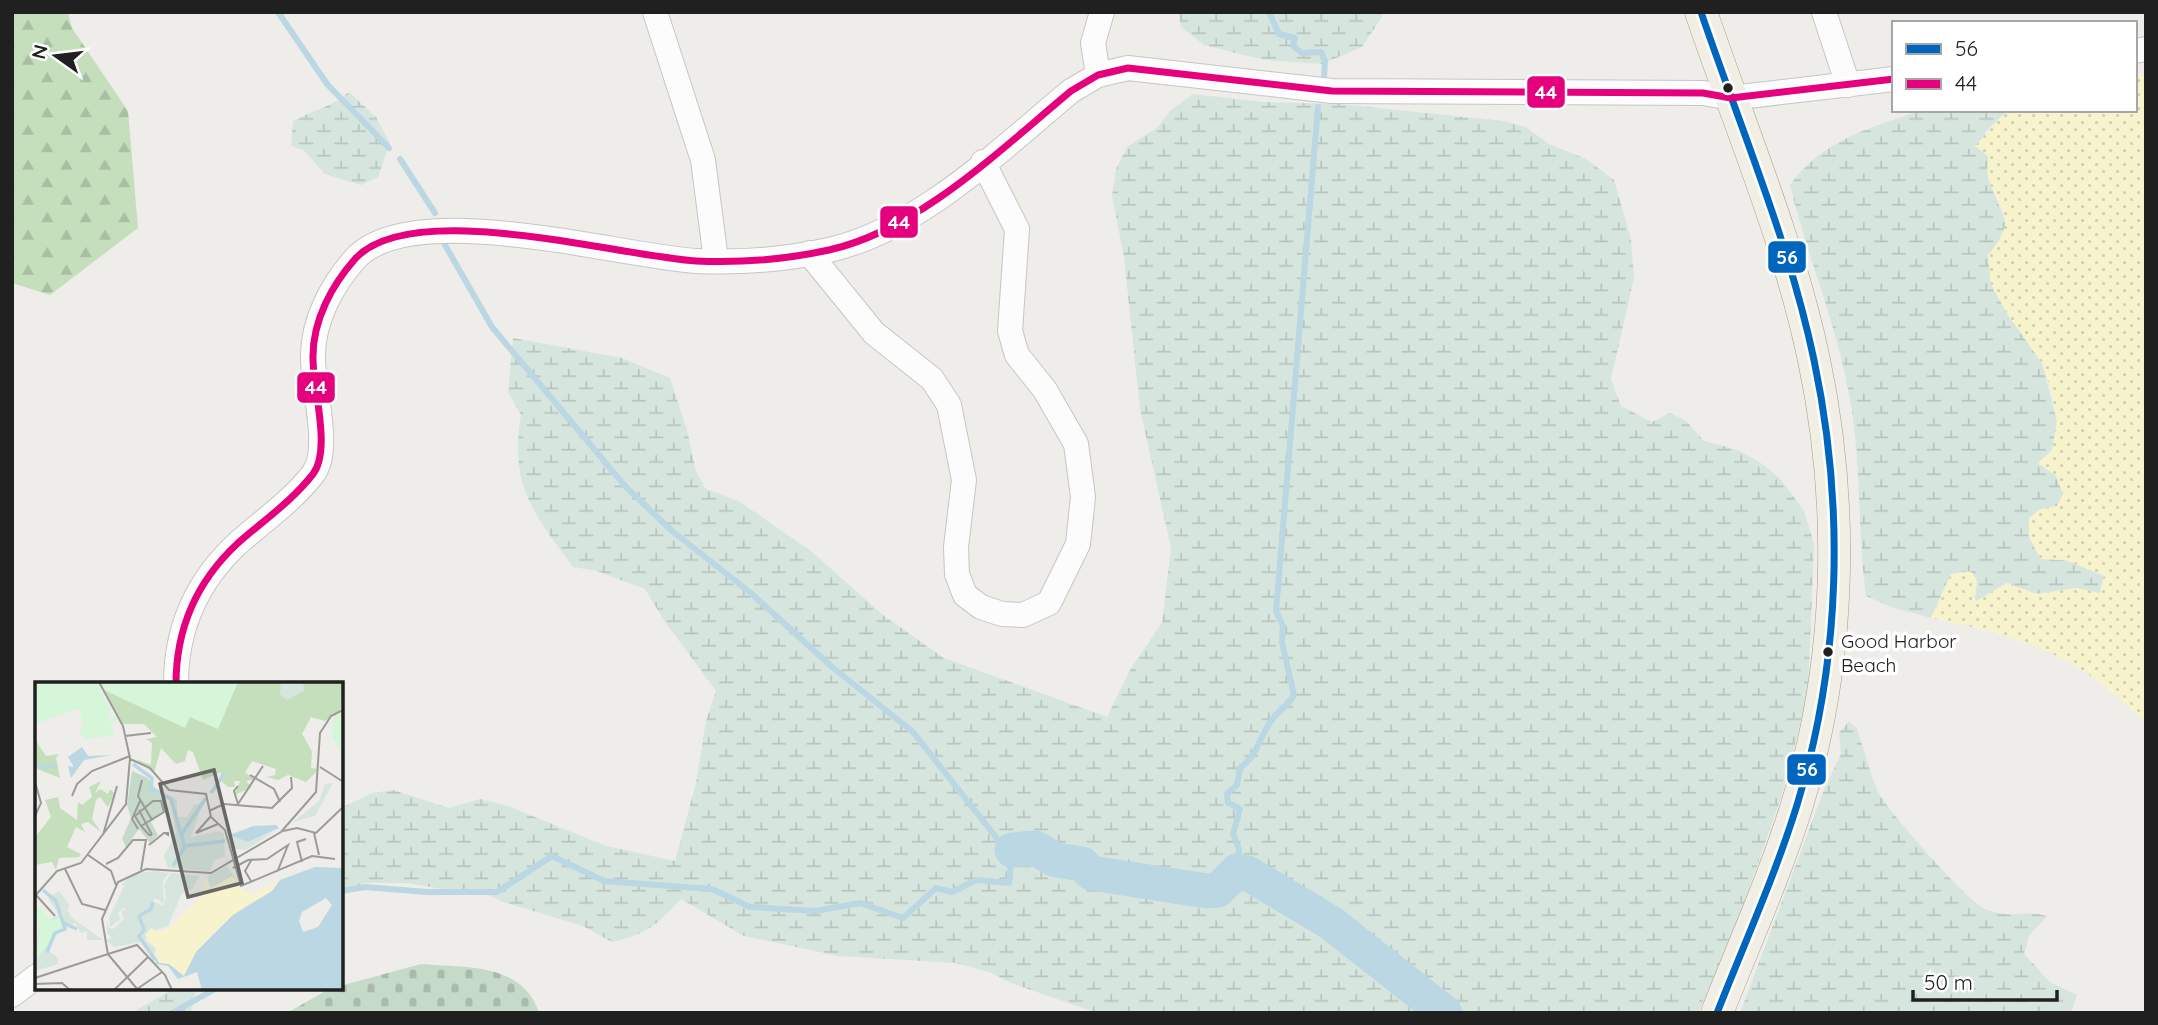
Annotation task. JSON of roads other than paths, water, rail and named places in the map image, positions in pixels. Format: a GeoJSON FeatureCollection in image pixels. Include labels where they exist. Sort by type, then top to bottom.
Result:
{"type":"FeatureCollection","features":[{"type":"Feature","properties":{"kind":"main road"},"geometry":{"type":"LineString","coordinates":[[1701,12],[1783,248],[1814,361],[1827,435],[1834,510],[1835,577],[1824,679],[1797,805],[1717,1013]]}},
{"type":"Feature","properties":{"kind":"street"},"geometry":{"type":"LineString","coordinates":[[655,12],[703,160],[716,260]]}},
{"type":"Feature","properties":{"kind":"street"},"geometry":{"type":"LineString","coordinates":[[1098,75],[1093,43],[1102,12]]}},
{"type":"Feature","properties":{"kind":"street"},"geometry":{"type":"LineString","coordinates":[[1824,12],[1848,85]]}},
{"type":"Feature","properties":{"kind":"street"},"geometry":{"type":"LineString","coordinates":[[176,682],[176,654],[183,627],[209,575],[315,472],[321,448],[313,355],[316,328],[326,302],[357,257],[387,238],[424,230],[518,235],[685,260],[716,260],[831,250],[873,235],[919,211],[1071,90],[1098,75],[1128,68],[1332,91],[1703,93],[1731,98],[1892,79]]}},
{"type":"Feature","properties":{"kind":"street"},"geometry":{"type":"LineString","coordinates":[[809,253],[874,333],[932,379],[949,405],[964,480],[956,547],[957,574],[965,594],[981,607],[1002,614],[1023,615],[1048,603],[1078,544],[1083,497],[1076,444],[1045,390],[1017,355],[1010,331],[1017,229],[983,162]]}},
{"type":"Feature","properties":{"kind":"street"},"geometry":{"type":"LineString","coordinates":[[12,995],[35,978]]}},
{"type":"Feature","properties":{"kind":"waterway"},"geometry":{"type":"LineString","coordinates":[[278,12],[327,84],[389,148]]}},
{"type":"Feature","properties":{"kind":"waterway"},"geometry":{"type":"LineString","coordinates":[[1269,12],[1279,34],[1295,38],[1293,46],[1302,53],[1321,52],[1325,61],[1324,78]]}},
{"type":"Feature","properties":{"kind":"waterway"},"geometry":{"type":"LineString","coordinates":[[1237,871],[1239,849],[1233,834],[1240,809],[1228,803],[1227,794],[1237,785],[1240,768],[1255,752],[1271,721],[1294,695],[1282,642],[1283,626],[1276,611],[1318,107]]}},
{"type":"Feature","properties":{"kind":"waterway"},"geometry":{"type":"LineString","coordinates":[[400,159],[435,213]]}},
{"type":"Feature","properties":{"kind":"waterway"},"geometry":{"type":"LineString","coordinates":[[343,891],[365,887],[427,892],[497,892],[552,856],[604,881],[712,889],[750,907],[815,911],[860,903],[903,918],[936,888],[952,892],[976,880],[1009,883],[1012,850],[999,841],[913,732],[832,667],[752,594],[672,531],[625,486],[492,327],[445,245]]}},
{"type":"Feature","properties":{"kind":"waterway"},"geometry":{"type":"LineString","coordinates":[[1012,850],[1035,848],[1056,860],[1082,864],[1091,873],[1207,891],[1218,890],[1237,871],[1247,873],[1331,923],[1445,1013]]}},
{"type":"Feature","properties":{"kind":"waterway"},"geometry":{"type":"LineString","coordinates":[[172,1013],[213,990]]}},
{"type":"Feature","properties":{"kind":"place","name":"Good Harbor Beach"},"geometry":{"type":"Point","coordinates":[1828,652]}}]}
